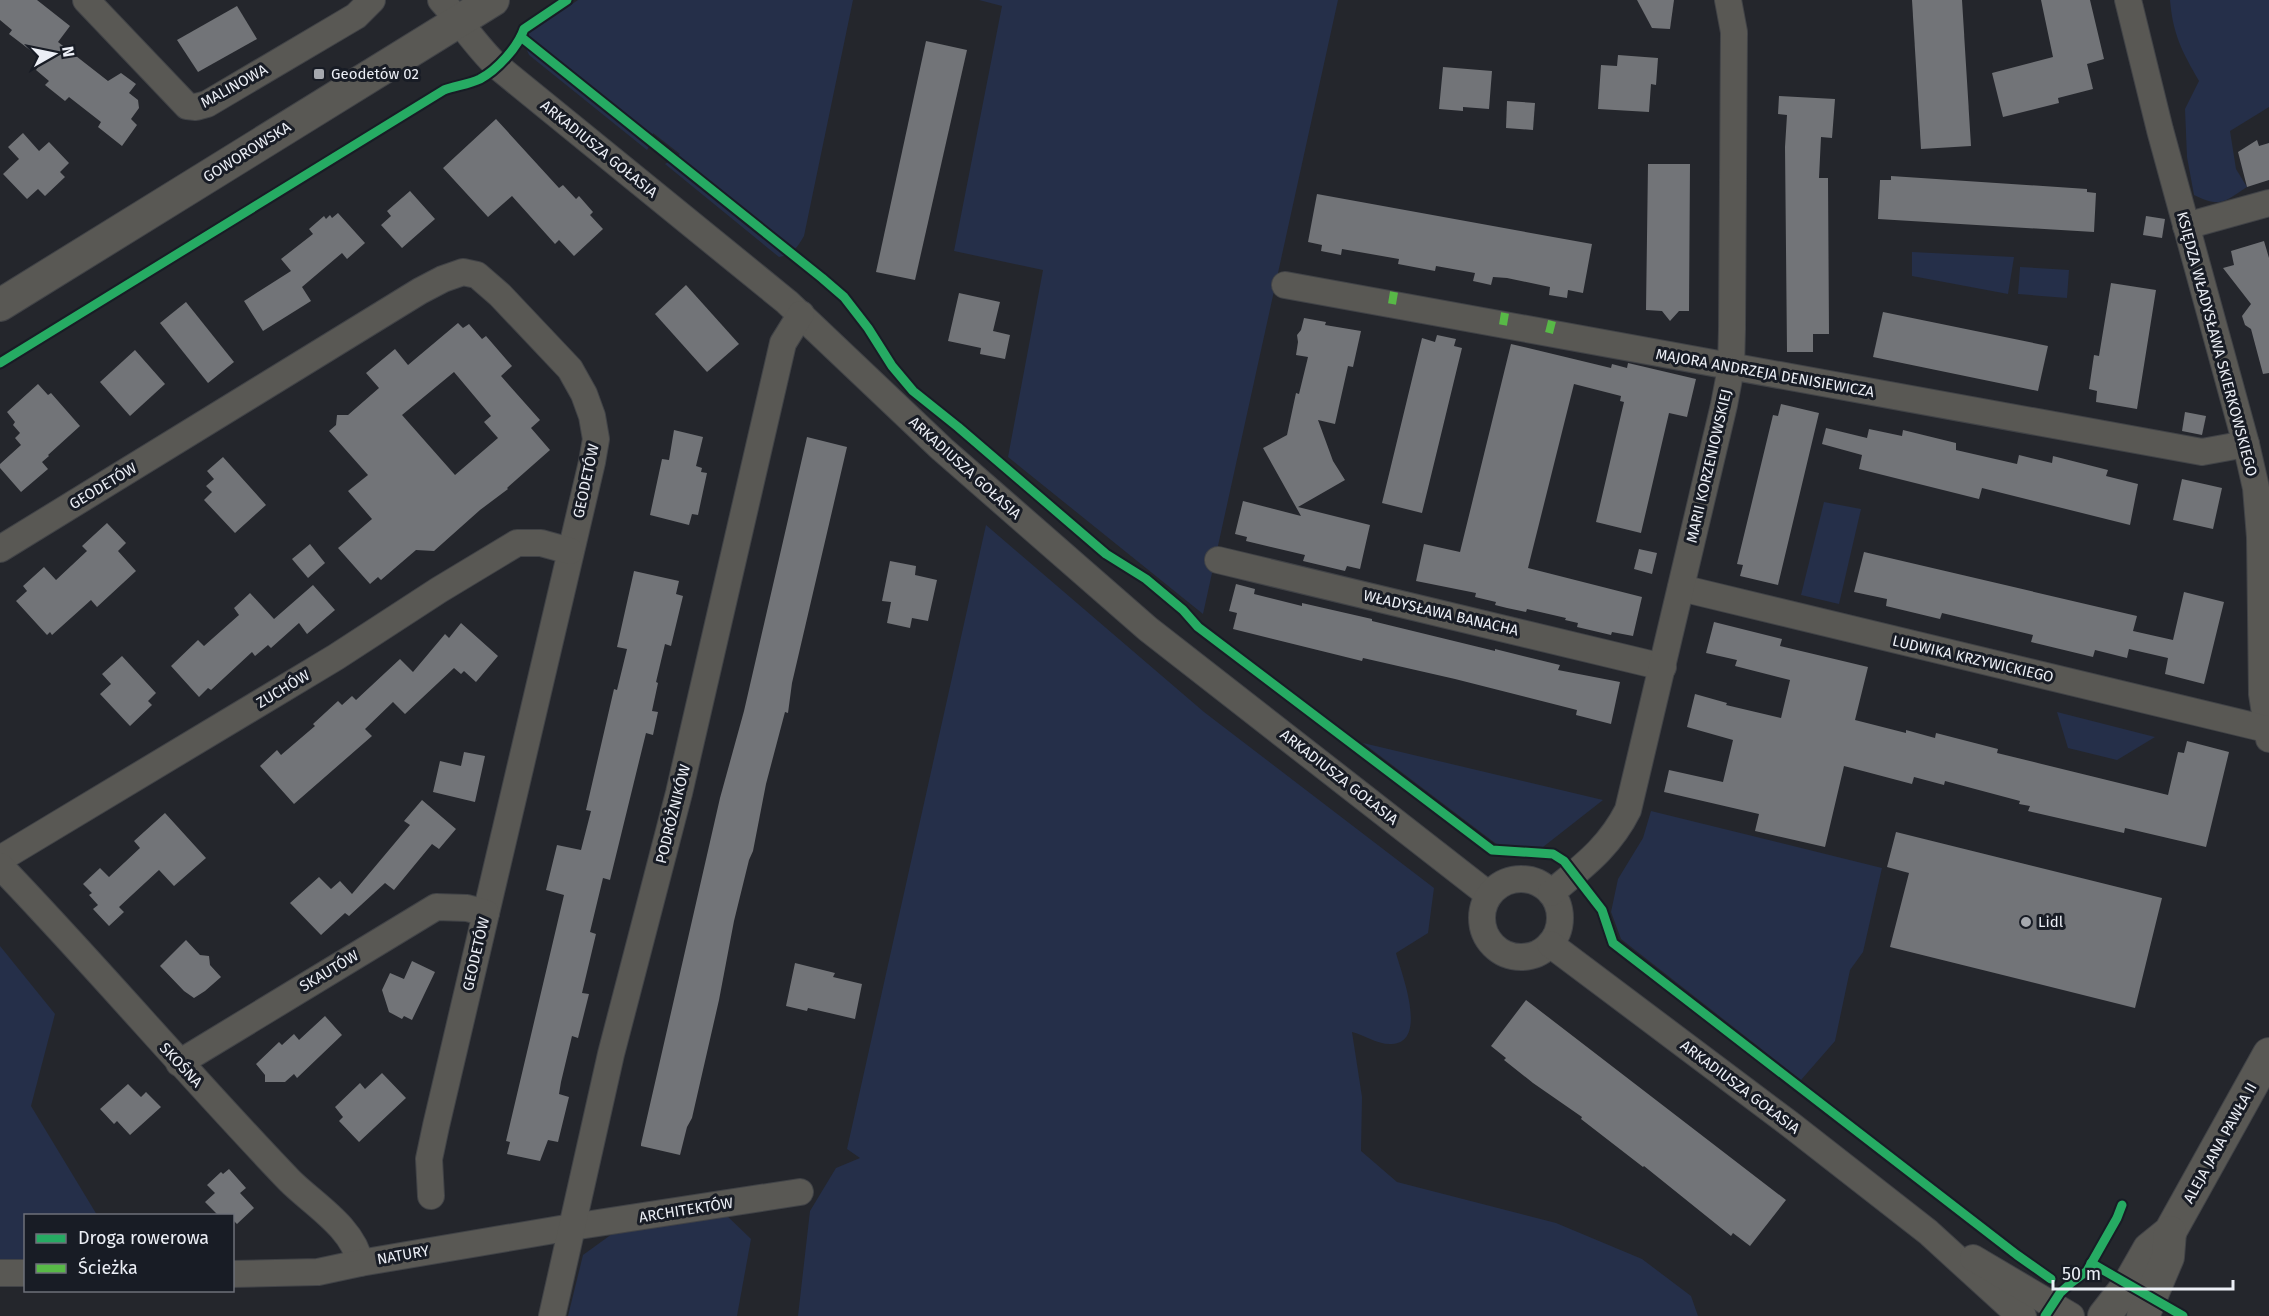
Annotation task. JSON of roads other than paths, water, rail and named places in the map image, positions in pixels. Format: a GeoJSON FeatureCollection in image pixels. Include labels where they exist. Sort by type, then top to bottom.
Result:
{"type":"FeatureCollection","features":[{"type":"Feature","properties":{"kind":"street","name":"MALINOWA"},"geometry":{"type":"LineString","coordinates":[[86,0],[187,106],[196,107],[207,104],[356,16],[372,0]]}},
{"type":"Feature","properties":{"kind":"street","name":"GOWOROWSKA"},"geometry":{"type":"LineString","coordinates":[[0,304],[451,10],[493,0]]}},
{"type":"Feature","properties":{"kind":"street","name":"MARII KORZENIOWSKIEJ"},"geometry":{"type":"LineString","coordinates":[[1551,893],[1590,861],[1618,831],[1628,810],[1731,368],[1734,32],[1728,0]]}},
{"type":"Feature","properties":{"kind":"street","name":"KSIĘDZA WŁADYSŁAWA SKIERKOWSKIEGO"},"geometry":{"type":"LineString","coordinates":[[2128,0],[2160,130],[2256,488],[2260,537],[2262,694],[2268,734]]}},
{"type":"Feature","properties":{"kind":"street","name":"ARKADIUSZA GOŁASIA"},"geometry":{"type":"LineString","coordinates":[[451,10],[477,47],[497,66],[801,314],[942,449],[1148,629],[1489,895]]}},
{"type":"Feature","properties":{"kind":"street"},"geometry":{"type":"LineString","coordinates":[[2186,226],[2269,203]]}},
{"type":"Feature","properties":{"kind":"street","name":"GEODETÓW"},"geometry":{"type":"LineString","coordinates":[[0,549],[420,291],[463,272],[477,275],[500,295],[570,369],[584,394],[592,416],[596,439],[431,1148],[429,1159],[431,1196]]}},
{"type":"Feature","properties":{"kind":"street","name":"MAJORA ANDRZEJA DENISIEWICZA"},"geometry":{"type":"LineString","coordinates":[[1285,285],[2202,452],[2246,444]]}},
{"type":"Feature","properties":{"kind":"street","name":"PODRÓŻNIKÓW"},"geometry":{"type":"LineString","coordinates":[[552,1316],[611,1054],[679,793],[783,343],[801,314]]}},
{"type":"Feature","properties":{"kind":"street","name":"ZUCHÓW"},"geometry":{"type":"LineString","coordinates":[[0,858],[336,657],[517,543],[542,543],[570,551]]}},
{"type":"Feature","properties":{"kind":"street","name":"WŁADYSŁAWA BANACHA"},"geometry":{"type":"LineString","coordinates":[[1218,560],[1663,667]]}},
{"type":"Feature","properties":{"kind":"street","name":"LUDWIKA KRZYWICKIEGO"},"geometry":{"type":"LineString","coordinates":[[1681,588],[2268,734]]}},
{"type":"Feature","properties":{"kind":"street","name":"SKOŚNA"},"geometry":{"type":"LineString","coordinates":[[0,866],[179,1063],[292,1182],[345,1233],[360,1263]]}},
{"type":"Feature","properties":{"kind":"street"},"geometry":{"type":"LineString","coordinates":[[1523,879],[1541,884],[1551,893],[1559,909],[1560,920],[1558,932],[1550,944],[1538,954],[1519,958],[1501,953],[1493,947],[1481,923],[1484,904],[1489,895],[1505,882],[1523,879]]}},
{"type":"Feature","properties":{"kind":"street","name":"SKAUTÓW"},"geometry":{"type":"LineString","coordinates":[[179,1063],[436,907],[467,908],[486,913]]}},
{"type":"Feature","properties":{"kind":"street","name":"ARKADIUSZA GOŁASIA"},"geometry":{"type":"LineString","coordinates":[[1550,944],[1928,1232],[2023,1316]]}},
{"type":"Feature","properties":{"kind":"street","name":"ALEJA JANA PAWŁA II"},"geometry":{"type":"LineString","coordinates":[[2104,1316],[2129,1284],[2149,1249],[2170,1232],[2269,1054]]}},
{"type":"Feature","properties":{"kind":"street","name":"ARCHITEKTÓW"},"geometry":{"type":"LineString","coordinates":[[572,1227],[801,1192]]}},
{"type":"Feature","properties":{"kind":"street","name":"NATURY"},"geometry":{"type":"LineString","coordinates":[[234,1274],[318,1272],[572,1227]]}},
{"type":"Feature","properties":{"kind":"street","name":"ARKADIUSZA GOŁASIA"},"geometry":{"type":"LineString","coordinates":[[1928,1232],[2071,1316]]}},
{"type":"Feature","properties":{"kind":"street","name":"ALEJA JANA PAWŁA II"},"geometry":{"type":"LineString","coordinates":[[2143,1316],[2168,1257],[2170,1232]]}},
{"type":"Feature","properties":{"kind":"street"},"geometry":{"type":"LineString","coordinates":[[0,1273],[24,1273]]}},
{"type":"Feature","properties":{"kind":"place","name":"Geodetów 02"},"geometry":{"type":"Point","coordinates":[319,74]}},
{"type":"Feature","properties":{"kind":"place","name":"Lidl"},"geometry":{"type":"Point","coordinates":[2026,922]}}]}
